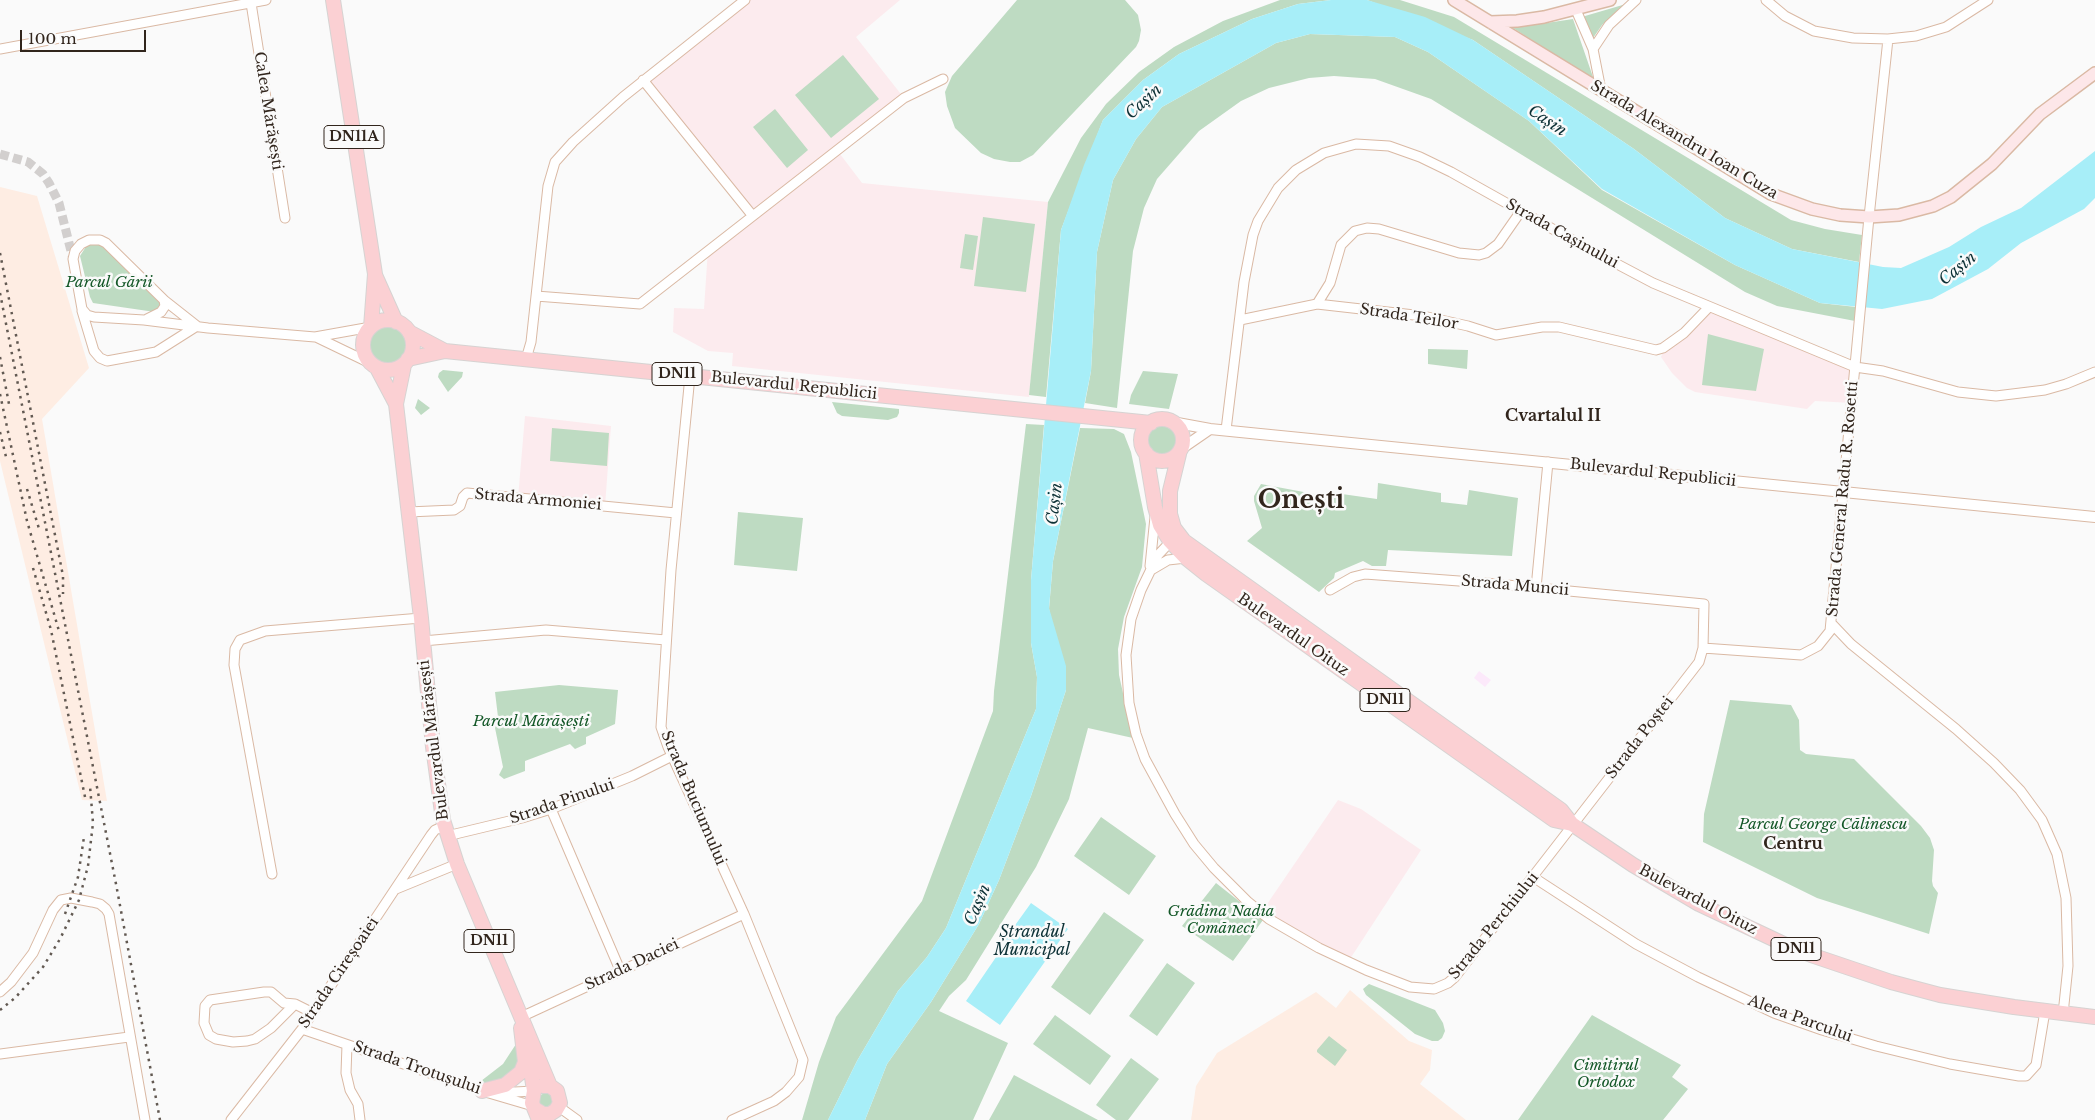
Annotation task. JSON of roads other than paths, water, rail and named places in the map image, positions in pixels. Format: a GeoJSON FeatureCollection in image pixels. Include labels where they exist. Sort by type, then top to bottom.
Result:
{"type":"FeatureCollection","features":[{"type":"Feature","properties":{"kind":"main road","name":"DN11A"},"geometry":{"type":"LineString","coordinates":[[333,0],[375,274],[396,322]]}},
{"type":"Feature","properties":{"kind":"main road","name":"Strada Alexandru Ioan Cuza"},"geometry":{"type":"LineString","coordinates":[[1454,0],[1771,194],[1812,209],[1840,215],[1869,217],[1916,212],[1933,206],[1956,194],[1992,164],[2040,114],[2095,73]]}},
{"type":"Feature","properties":{"kind":"main road"},"geometry":{"type":"LineString","coordinates":[[1488,22],[1524,20],[1610,0]]}},
{"type":"Feature","properties":{"kind":"main road"},"geometry":{"type":"LineString","coordinates":[[375,274],[371,326],[382,322],[396,322]]}},
{"type":"Feature","properties":{"kind":"main road","name":"DN11"},"geometry":{"type":"LineString","coordinates":[[396,322],[409,332],[446,351]]}},
{"type":"Feature","properties":{"kind":"main road","name":"DN11"},"geometry":{"type":"LineString","coordinates":[[371,326],[366,333],[363,345],[364,352],[374,366],[391,370],[406,362],[446,351]]}},
{"type":"Feature","properties":{"kind":"main road","name":"DN11"},"geometry":{"type":"LineString","coordinates":[[406,362],[412,346],[409,332]]}},
{"type":"Feature","properties":{"kind":"main road","name":"Bulevardul Republicii"},"geometry":{"type":"LineString","coordinates":[[446,351],[1150,423]]}},
{"type":"Feature","properties":{"kind":"main road","name":"Bulevardul Mărășești"},"geometry":{"type":"LineString","coordinates":[[406,362],[396,404],[424,641],[434,756],[446,831],[457,864],[550,1086]]}},
{"type":"Feature","properties":{"kind":"main road","name":"Bulevardul Mărășești"},"geometry":{"type":"LineString","coordinates":[[374,366],[396,404]]}},
{"type":"Feature","properties":{"kind":"main road","name":"Bulevardul Republicii"},"geometry":{"type":"LineString","coordinates":[[1113,419],[1131,431],[1144,449]]}},
{"type":"Feature","properties":{"kind":"main road","name":"DN11"},"geometry":{"type":"LineString","coordinates":[[1161,419],[1172,422],[1182,433],[1180,451],[1170,460],[1160,461],[1144,449],[1144,430],[1150,423],[1161,419]]}},
{"type":"Feature","properties":{"kind":"main road","name":"Bulevardul Oituz"},"geometry":{"type":"LineString","coordinates":[[1144,449],[1154,507],[1160,525],[1174,538],[1192,548],[1206,565],[1342,662],[1554,820],[1572,824],[1683,895],[1720,915],[1788,946],[1852,970],[1956,998],[2095,1017]]}},
{"type":"Feature","properties":{"kind":"main road","name":"Bulevardul Oituz"},"geometry":{"type":"LineString","coordinates":[[1180,451],[1171,485],[1170,503],[1174,538],[1186,558],[1206,565]]}},
{"type":"Feature","properties":{"kind":"main road"},"geometry":{"type":"LineString","coordinates":[[487,1092],[514,1080],[524,1067],[520,1017]]}},
{"type":"Feature","properties":{"kind":"main road","name":"DN11"},"geometry":{"type":"LineString","coordinates":[[526,1031],[534,1091],[531,1100],[536,1112]]}},
{"type":"Feature","properties":{"kind":"main road"},"geometry":{"type":"LineString","coordinates":[[534,1091],[543,1086],[550,1086]]}},
{"type":"Feature","properties":{"kind":"main road","name":"DN11"},"geometry":{"type":"LineString","coordinates":[[550,1086],[559,1094],[556,1112]]}},
{"type":"Feature","properties":{"kind":"main road"},"geometry":{"type":"LineString","coordinates":[[536,1112],[543,1114],[556,1112]]}},
{"type":"Feature","properties":{"kind":"street"},"geometry":{"type":"LineString","coordinates":[[0,49],[266,0]]}},
{"type":"Feature","properties":{"kind":"street"},"geometry":{"type":"LineString","coordinates":[[526,359],[531,342],[548,186],[555,162],[573,142],[644,80],[745,0]]}},
{"type":"Feature","properties":{"kind":"street"},"geometry":{"type":"LineString","coordinates":[[1592,49],[1609,25],[1636,0]]}},
{"type":"Feature","properties":{"kind":"street"},"geometry":{"type":"LineString","coordinates":[[1766,0],[1785,16],[1814,31],[1853,38],[1888,39],[1916,36],[1946,27],[1988,0]]}},
{"type":"Feature","properties":{"kind":"street","name":"Calea Mărășești"},"geometry":{"type":"LineString","coordinates":[[251,3],[285,218]]}},
{"type":"Feature","properties":{"kind":"street"},"geometry":{"type":"LineString","coordinates":[[1581,6],[1601,90]]}},
{"type":"Feature","properties":{"kind":"street","name":"Strada General Radu R. Rosetti"},"geometry":{"type":"LineString","coordinates":[[1888,39],[1869,217],[1832,624],[1861,652],[1956,729],[1994,763],[2020,790],[2042,820],[2054,844],[2064,882],[2067,908],[2068,966],[2063,1014]]}},
{"type":"Feature","properties":{"kind":"street"},"geometry":{"type":"LineString","coordinates":[[536,296],[639,304],[904,98],[943,79]]}},
{"type":"Feature","properties":{"kind":"street"},"geometry":{"type":"LineString","coordinates":[[644,80],[752,215]]}},
{"type":"Feature","properties":{"kind":"street","name":"Strada Cașinului"},"geometry":{"type":"LineString","coordinates":[[1226,430],[1253,235],[1261,214],[1286,179],[1310,161],[1331,150],[1364,143],[1397,148],[1451,172],[1653,283],[1855,367],[1883,371],[1951,391],[1996,396],[2045,390],[2095,372]]}},
{"type":"Feature","properties":{"kind":"street"},"geometry":{"type":"LineString","coordinates":[[1317,304],[1330,283],[1342,245],[1355,231],[1367,228],[1379,229],[1459,253],[1479,255],[1486,253],[1498,244],[1521,211]]}},
{"type":"Feature","properties":{"kind":"street"},"geometry":{"type":"LineString","coordinates":[[94,239],[106,243],[164,300],[197,326],[156,352],[104,360],[97,356],[92,346],[82,309],[73,255],[81,244],[94,239]]}},
{"type":"Feature","properties":{"kind":"street"},"geometry":{"type":"LineString","coordinates":[[144,320],[160,314],[165,306],[164,300]]}},
{"type":"Feature","properties":{"kind":"street","name":"Strada Teilor"},"geometry":{"type":"LineString","coordinates":[[1240,320],[1317,304],[1423,316],[1461,324],[1496,335],[1559,326],[1656,350],[1663,348],[1684,333],[1709,307]]}},
{"type":"Feature","properties":{"kind":"street"},"geometry":{"type":"LineString","coordinates":[[82,309],[87,315],[94,317],[316,337],[371,326]]}},
{"type":"Feature","properties":{"kind":"street"},"geometry":{"type":"LineString","coordinates":[[316,337],[374,366]]}},
{"type":"Feature","properties":{"kind":"street","name":"Strada Buciumului"},"geometry":{"type":"LineString","coordinates":[[690,376],[676,513],[661,722],[664,738],[744,914],[803,1056],[800,1074],[792,1088],[774,1101],[732,1120]]}},
{"type":"Feature","properties":{"kind":"street","name":"Bulevardul Republicii"},"geometry":{"type":"LineString","coordinates":[[1172,422],[1210,429],[2095,516]]}},
{"type":"Feature","properties":{"kind":"street"},"geometry":{"type":"LineString","coordinates":[[1180,451],[1210,429]]}},
{"type":"Feature","properties":{"kind":"street"},"geometry":{"type":"LineString","coordinates":[[1536,588],[1548,462]]}},
{"type":"Feature","properties":{"kind":"street","name":"Strada Armoniei"},"geometry":{"type":"LineString","coordinates":[[408,512],[454,510],[460,506],[462,497],[467,493],[676,513]]}},
{"type":"Feature","properties":{"kind":"street","name":"Strada Perchiului"},"geometry":{"type":"LineString","coordinates":[[1149,572],[1155,524],[1154,507]]}},
{"type":"Feature","properties":{"kind":"street","name":"Strada Perchiului"},"geometry":{"type":"LineString","coordinates":[[1174,538],[1158,555],[1149,572],[1134,608],[1127,643],[1128,687],[1136,734],[1151,771],[1194,844],[1224,878],[1261,913],[1329,953],[1410,987],[1428,990],[1441,987],[1455,977],[1572,824]]}},
{"type":"Feature","properties":{"kind":"street"},"geometry":{"type":"LineString","coordinates":[[1149,572],[1162,562],[1186,558]]}},
{"type":"Feature","properties":{"kind":"street","name":"Strada Muncii"},"geometry":{"type":"LineString","coordinates":[[1330,590],[1357,575],[1365,574],[1704,604]]}},
{"type":"Feature","properties":{"kind":"street","name":"Strada Poștei"},"geometry":{"type":"LineString","coordinates":[[1572,824],[1700,660],[1704,604]]}},
{"type":"Feature","properties":{"kind":"street"},"geometry":{"type":"LineString","coordinates":[[272,874],[234,665],[235,649],[240,640],[265,631],[421,618]]}},
{"type":"Feature","properties":{"kind":"street"},"geometry":{"type":"LineString","coordinates":[[1702,648],[1801,655],[1821,643],[1828,635],[1832,624]]}},
{"type":"Feature","properties":{"kind":"street"},"geometry":{"type":"LineString","coordinates":[[424,641],[550,630],[666,640]]}},
{"type":"Feature","properties":{"kind":"street","name":"Strada Pinului"},"geometry":{"type":"LineString","coordinates":[[446,831],[522,818],[551,809],[626,779],[672,756]]}},
{"type":"Feature","properties":{"kind":"street"},"geometry":{"type":"LineString","coordinates":[[551,809],[620,970]]}},
{"type":"Feature","properties":{"kind":"street","name":"Strada Cireșoaiei"},"geometry":{"type":"LineString","coordinates":[[231,1120],[302,1029],[431,835],[437,829],[446,831]]}},
{"type":"Feature","properties":{"kind":"street"},"geometry":{"type":"LineString","coordinates":[[396,889],[457,864]]}},
{"type":"Feature","properties":{"kind":"street","name":"Aleea Parcului"},"geometry":{"type":"LineString","coordinates":[[1533,877],[1636,944],[1698,977],[1774,1013],[1876,1046],[1950,1064],[2026,1076],[2036,1065],[2045,1011]]}},
{"type":"Feature","properties":{"kind":"street"},"geometry":{"type":"LineString","coordinates":[[0,992],[11,982],[33,953],[57,904],[62,900],[71,898],[100,904],[109,914],[145,1120]]}},
{"type":"Feature","properties":{"kind":"street","name":"Strada Daciei"},"geometry":{"type":"LineString","coordinates":[[520,1017],[744,914]]}},
{"type":"Feature","properties":{"kind":"street"},"geometry":{"type":"LineString","coordinates":[[295,1004],[271,1028],[255,1039],[247,1041],[233,1042],[216,1039],[209,1035],[204,1022],[205,1006],[214,998],[270,992],[284,1003],[295,1004],[313,1013]]}},
{"type":"Feature","properties":{"kind":"street","name":"Strada Trotușului"},"geometry":{"type":"LineString","coordinates":[[302,1029],[487,1092],[536,1112]]}},
{"type":"Feature","properties":{"kind":"street"},"geometry":{"type":"LineString","coordinates":[[0,1054],[129,1037]]}},
{"type":"Feature","properties":{"kind":"street"},"geometry":{"type":"LineString","coordinates":[[347,1045],[346,1073],[350,1090],[358,1104],[360,1120]]}},
{"type":"Feature","properties":{"kind":"street"},"geometry":{"type":"LineString","coordinates":[[487,1092],[534,1091]]}},
{"type":"Feature","properties":{"kind":"street"},"geometry":{"type":"LineString","coordinates":[[556,1112],[577,1120]]}},
{"type":"Feature","properties":{"kind":"water","name":"Cașin"},"geometry":{"type":"Polygon","coordinates":[[[1331,0],[1367,0],[1425,17],[1473,40],[1634,149],[1725,218],[1792,249],[1883,267],[1901,268],[1949,247],[1981,227],[2021,208],[2095,151],[2095,198],[2084,209],[2021,243],[1988,269],[1932,299],[1882,309],[1820,303],[1735,265],[1602,189],[1529,121],[1428,52],[1395,37],[1310,34],[1276,43],[1162,107],[1136,139],[1113,180],[1097,252],[1091,371],[1053,561],[1049,608],[1066,666],[1066,690],[1052,733],[1031,796],[999,880],[979,924],[931,1002],[887,1064],[865,1120],[828,1120],[857,1061],[898,991],[927,957],[946,928],[1036,709],[1037,677],[1031,643],[1031,580],[1061,230],[1084,165],[1103,120],[1143,80],[1179,54],[1252,19],[1298,4],[1331,0]]]}},
{"type":"Feature","properties":{"kind":"water","name":"Ștrandul Municipal"},"geometry":{"type":"Polygon","coordinates":[[[1031,903],[1068,929],[1000,1025],[966,1001],[1005,944],[1003,942],[1031,903]]]}},
{"type":"Feature","properties":{"kind":"tunnel"},"geometry":{"type":"LineString","coordinates":[[0,154],[28,162],[43,174],[59,203],[73,259]]}},
{"type":"Feature","properties":{"kind":"railway"},"geometry":{"type":"LineString","coordinates":[[0,253],[63,576],[63,594]]}},
{"type":"Feature","properties":{"kind":"railway"},"geometry":{"type":"LineString","coordinates":[[0,293],[116,884],[160,1120]]}},
{"type":"Feature","properties":{"kind":"railway"},"geometry":{"type":"LineString","coordinates":[[0,357],[9,404]]}},
{"type":"Feature","properties":{"kind":"railway"},"geometry":{"type":"LineString","coordinates":[[0,394],[27,521],[59,631]]}},
{"type":"Feature","properties":{"kind":"railway"},"geometry":{"type":"LineString","coordinates":[[0,432],[7,461]]}},
{"type":"Feature","properties":{"kind":"railway"},"geometry":{"type":"LineString","coordinates":[[27,489],[40,532]]}},
{"type":"Feature","properties":{"kind":"railway"},"geometry":{"type":"LineString","coordinates":[[33,568],[51,630],[85,797]]}},
{"type":"Feature","properties":{"kind":"railway"},"geometry":{"type":"LineString","coordinates":[[0,1010],[15,998],[43,967],[60,939],[79,900],[88,866],[93,823],[90,786]]}},
{"type":"Feature","properties":{"kind":"railway"},"geometry":{"type":"LineString","coordinates":[[65,914],[78,877],[84,837]]}},
{"type":"Feature","properties":{"kind":"district","name":"Cvartalul II"},"geometry":{"type":"Point","coordinates":[1553,416]}},
{"type":"Feature","properties":{"kind":"district","name":"Onești"},"geometry":{"type":"Point","coordinates":[1301,501]}},
{"type":"Feature","properties":{"kind":"district","name":"Centru"},"geometry":{"type":"Point","coordinates":[1793,844]}},
{"type":"Feature","properties":{"kind":"park label","name":"Parcul Gării"},"geometry":{"type":"Point","coordinates":[109,283]}},
{"type":"Feature","properties":{"kind":"park label","name":"Parcul Mărășești"},"geometry":{"type":"Point","coordinates":[531,722]}},
{"type":"Feature","properties":{"kind":"park label","name":"Parcul George Călinescu"},"geometry":{"type":"Point","coordinates":[1823,825]}},
{"type":"Feature","properties":{"kind":"park label","name":"Grădina Nadia Comăneci"},"geometry":{"type":"Point","coordinates":[1221,920]}},
{"type":"Feature","properties":{"kind":"park label","name":"Cimitirul Ortodox"},"geometry":{"type":"Point","coordinates":[1606,1074]}}]}
